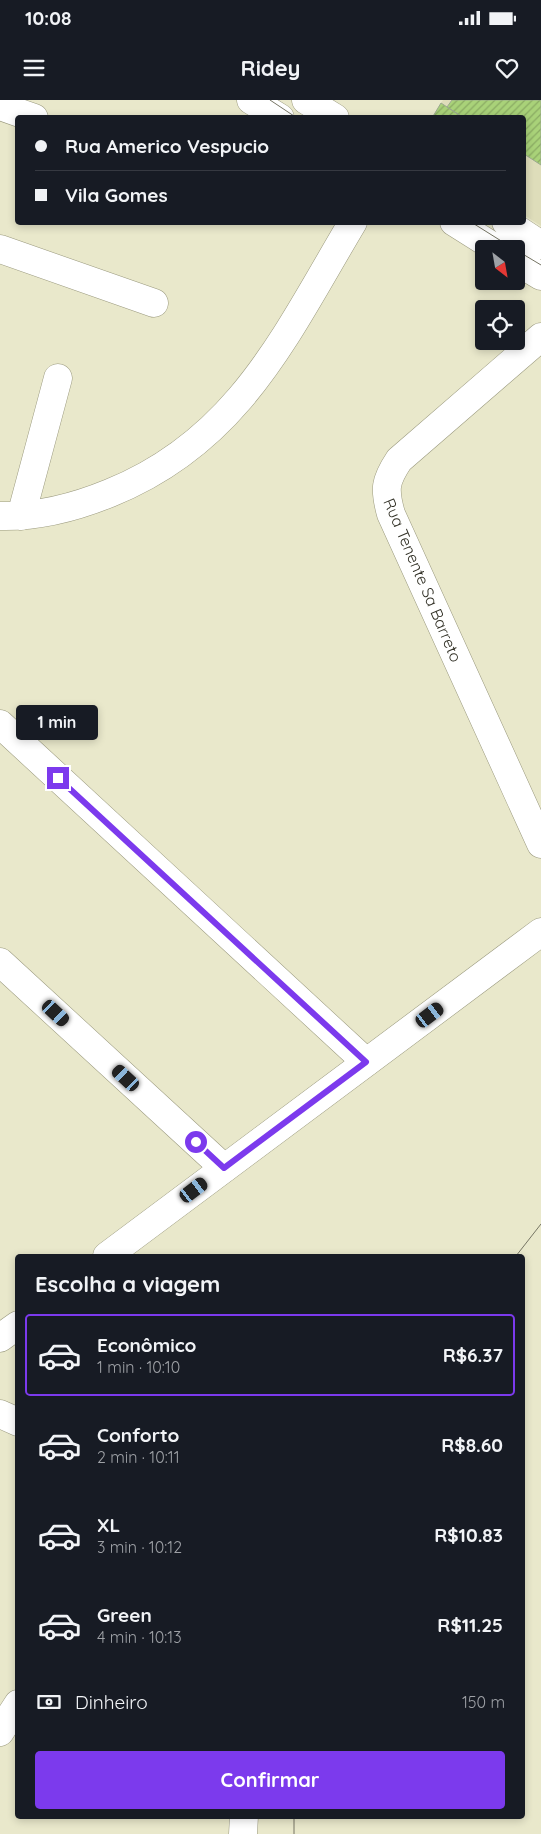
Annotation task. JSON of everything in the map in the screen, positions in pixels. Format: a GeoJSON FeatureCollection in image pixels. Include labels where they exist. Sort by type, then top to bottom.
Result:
{"type":"FeatureCollection","features":[{"type":"Feature","properties":{"kind":"street"},"geometry":{"type":"LineString","coordinates":[[238,115],[246,100]]}},
{"type":"Feature","properties":{"kind":"street"},"geometry":{"type":"LineString","coordinates":[[251,100],[275,115]]}},
{"type":"Feature","properties":{"kind":"street"},"geometry":{"type":"LineString","coordinates":[[306,100],[330,115]]}},
{"type":"Feature","properties":{"kind":"street"},"geometry":{"type":"LineString","coordinates":[[0,106],[26,115]]}},
{"type":"Feature","properties":{"kind":"street"},"geometry":{"type":"LineString","coordinates":[[58,378],[10,516],[56,510],[94,500],[135,483],[169,464],[198,441],[227,414],[267,366],[351,225]]}},
{"type":"Feature","properties":{"kind":"street"},"geometry":{"type":"LineString","coordinates":[[459,225],[483,240]]}},
{"type":"Feature","properties":{"kind":"street"},"geometry":{"type":"LineString","coordinates":[[511,225],[541,244]]}},
{"type":"Feature","properties":{"kind":"street"},"geometry":{"type":"LineString","coordinates":[[0,249],[154,303]]}},
{"type":"Feature","properties":{"kind":"street"},"geometry":{"type":"LineString","coordinates":[[525,266],[541,276]]}},
{"type":"Feature","properties":{"kind":"street","name":"Rua Tenente Sa Barreto"},"geometry":{"type":"LineString","coordinates":[[541,337],[400,460],[390,474],[385,492],[391,514],[541,844]]}},
{"type":"Feature","properties":{"kind":"street"},"geometry":{"type":"LineString","coordinates":[[0,724],[366,1062]]}},
{"type":"Feature","properties":{"kind":"street"},"geometry":{"type":"LineString","coordinates":[[110,1254],[541,932]]}},
{"type":"Feature","properties":{"kind":"street"},"geometry":{"type":"LineString","coordinates":[[0,962],[224,1168]]}},
{"type":"Feature","properties":{"kind":"street"},"geometry":{"type":"LineString","coordinates":[[0,1338],[15,1327]]}},
{"type":"Feature","properties":{"kind":"street"},"geometry":{"type":"LineString","coordinates":[[0,1414],[15,1421]]}},
{"type":"Feature","properties":{"kind":"street"},"geometry":{"type":"LineString","coordinates":[[0,1732],[15,1709]]}},
{"type":"Feature","properties":{"kind":"street"},"geometry":{"type":"LineString","coordinates":[[243,1834],[244,1819]]}},
{"type":"Feature","properties":{"kind":"shaded area"},"geometry":{"type":"Polygon","coordinates":[[[443,100],[541,100],[541,226],[526,216],[526,115],[434,115],[443,100]]]}},
{"type":"Feature","properties":{"kind":"building"},"geometry":{"type":"Polygon","coordinates":[[[452,100],[541,100],[541,165],[526,155],[526,115],[459,115],[447,107],[452,100]]]}},
{"type":"Feature","properties":{"kind":"building"},"geometry":{"type":"Polygon","coordinates":[[[441,103],[459,115],[434,115],[441,103]]]}},
{"type":"Feature","properties":{"kind":"tram line"},"geometry":{"type":"LineString","coordinates":[[270,100],[292,115]]}},
{"type":"Feature","properties":{"kind":"tram line"},"geometry":{"type":"LineString","coordinates":[[476,225],[500,240]]}},
{"type":"Feature","properties":{"kind":"tram line"},"geometry":{"type":"LineString","coordinates":[[525,255],[541,265]]}},
{"type":"Feature","properties":{"kind":"tram line"},"geometry":{"type":"LineString","coordinates":[[518,1254],[541,1224]]}},
{"type":"Feature","properties":{"kind":"tram line"},"geometry":{"type":"LineString","coordinates":[[294,1819],[294,1834]]}},
{"type":"Feature","properties":{"kind":"route"},"geometry":{"type":"LineString","coordinates":[[58,778],[366,1062],[224,1168],[196,1142]]}}]}
